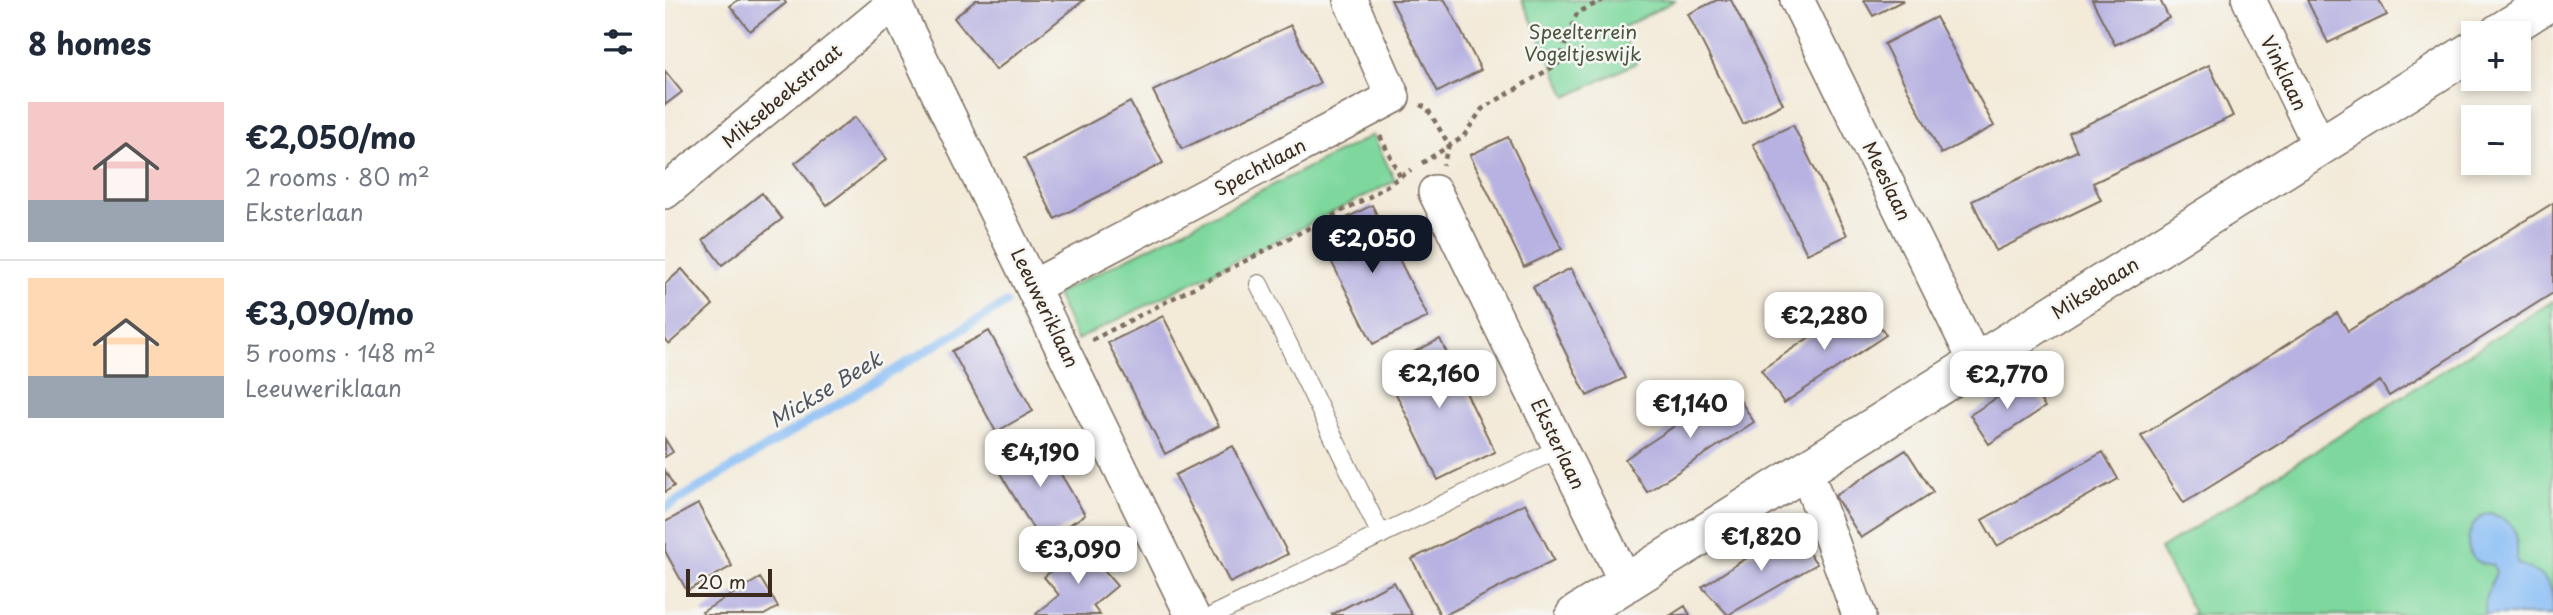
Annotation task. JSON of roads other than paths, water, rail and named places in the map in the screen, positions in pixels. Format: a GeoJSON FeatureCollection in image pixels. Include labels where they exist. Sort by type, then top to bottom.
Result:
{"type":"FeatureCollection","features":[{"type":"Feature","properties":{"kind":"street","name":"Spechtlaan"},"geometry":{"type":"LineString","coordinates":[[1034,286],[1379,100],[1350,0]]}},
{"type":"Feature","properties":{"kind":"street","name":"Meeslaan"},"geometry":{"type":"LineString","coordinates":[[1797,0],[1976,363]]}},
{"type":"Feature","properties":{"kind":"street","name":"Vinklaan"},"geometry":{"type":"LineString","coordinates":[[2249,0],[2320,146]]}},
{"type":"Feature","properties":{"kind":"street"},"geometry":{"type":"LineString","coordinates":[[2519,21],[2552,0]]}},
{"type":"Feature","properties":{"kind":"street","name":"Miksebeekstraat"},"geometry":{"type":"LineString","coordinates":[[665,192],[896,1]]}},
{"type":"Feature","properties":{"kind":"street","name":"Leeuweriklaan"},"geometry":{"type":"LineString","coordinates":[[896,1],[1192,615]]}},
{"type":"Feature","properties":{"kind":"street","name":"Miksebaan"},"geometry":{"type":"LineString","coordinates":[[1575,615],[2461,58]]}},
{"type":"Feature","properties":{"kind":"street","name":"Eksterlaan"},"geometry":{"type":"LineString","coordinates":[[1435,192],[1626,583]]}},
{"type":"Feature","properties":{"kind":"street"},"geometry":{"type":"LineString","coordinates":[[1803,473],[1813,489],[1859,615]]}},
{"type":"Feature","properties":{"kind":"lane"},"geometry":{"type":"LineString","coordinates":[[1259,284],[1381,535]]}},
{"type":"Feature","properties":{"kind":"lane"},"geometry":{"type":"LineString","coordinates":[[1214,615],[1560,448]]}},
{"type":"Feature","properties":{"kind":"water"},"geometry":{"type":"Polygon","coordinates":[[[2490,513],[2512,526],[2517,545],[2517,563],[2547,581],[2552,594],[2553,615],[2485,615],[2485,599],[2496,572],[2493,565],[2476,560],[2468,547],[2468,540],[2473,525],[2490,513]]]}},
{"type":"Feature","properties":{"kind":"waterway","name":"Mickse Beek"},"geometry":{"type":"LineString","coordinates":[[665,508],[1006,303]]}},
{"type":"Feature","properties":{"kind":"park label","name":"Speelterrein Vogeltjeswijk"},"geometry":{"type":"Point","coordinates":[1583,43]}}]}
